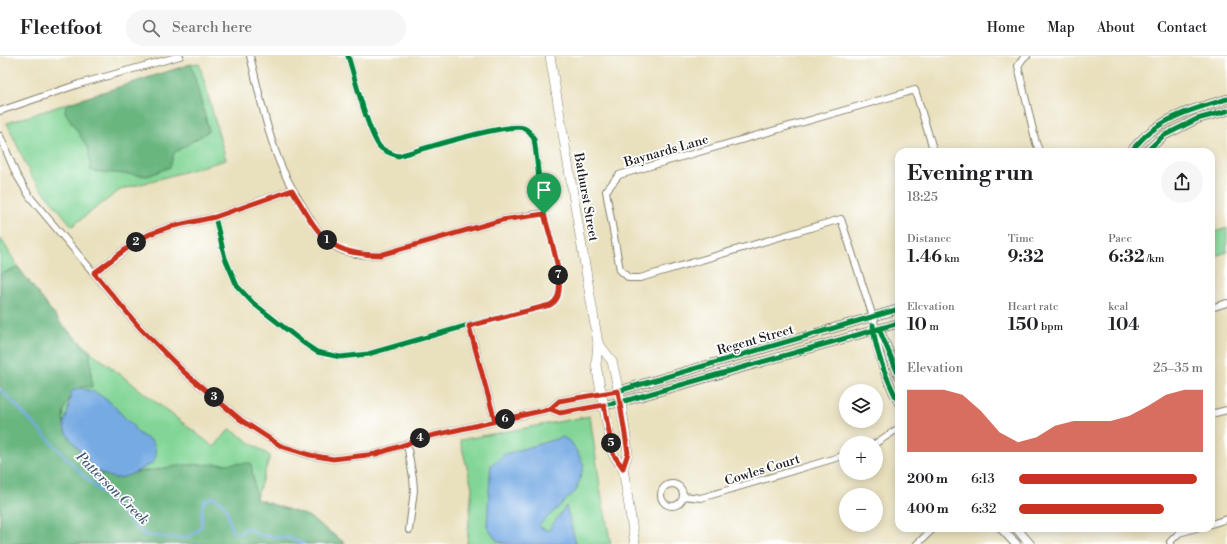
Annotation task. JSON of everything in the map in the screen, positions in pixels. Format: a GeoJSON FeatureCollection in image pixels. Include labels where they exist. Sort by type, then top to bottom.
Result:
{"type":"FeatureCollection","features":[{"type":"Feature","properties":{"kind":"main road","name":"Bathurst Street"},"geometry":{"type":"LineString","coordinates":[[550,56],[598,343],[596,365],[601,394],[613,454],[623,468],[635,544]]}},
{"type":"Feature","properties":{"kind":"main road","name":"Bathurst Street"},"geometry":{"type":"LineString","coordinates":[[598,343],[612,361],[628,453],[623,468]]}},
{"type":"Feature","properties":{"kind":"street"},"geometry":{"type":"LineString","coordinates":[[152,56],[154,64]]}},
{"type":"Feature","properties":{"kind":"street"},"geometry":{"type":"LineString","coordinates":[[0,112],[79,84],[180,56]]}},
{"type":"Feature","properties":{"kind":"street"},"geometry":{"type":"LineString","coordinates":[[250,56],[275,150],[292,190],[317,230],[339,249],[368,255],[380,255],[502,220],[544,214]]}},
{"type":"Feature","properties":{"kind":"street"},"geometry":{"type":"LineString","coordinates":[[215,217],[225,258],[237,286],[253,303],[317,352],[340,357],[368,354],[550,305],[555,302],[558,295],[559,279],[544,214],[534,139],[530,132],[523,128],[499,129],[398,156],[390,153],[380,147],[369,125],[348,56]]}},
{"type":"Feature","properties":{"kind":"street"},"geometry":{"type":"LineString","coordinates":[[1027,56],[1024,57],[1018,66],[1038,148]]}},
{"type":"Feature","properties":{"kind":"street","name":"Baynards Lane"},"geometry":{"type":"LineString","coordinates":[[873,317],[841,219],[640,278],[629,278],[620,270],[606,191],[619,175],[915,90],[933,148]]}},
{"type":"Feature","properties":{"kind":"street"},"geometry":{"type":"LineString","coordinates":[[1134,148],[1148,133],[1182,113],[1227,99]]}},
{"type":"Feature","properties":{"kind":"street"},"geometry":{"type":"LineString","coordinates":[[1150,148],[1163,136],[1197,120],[1227,111]]}},
{"type":"Feature","properties":{"kind":"street"},"geometry":{"type":"LineString","coordinates":[[0,136],[16,174],[30,197],[140,328],[185,373],[241,420],[281,446],[310,455],[333,459],[376,454],[407,444],[417,439],[550,409],[559,401],[618,391]]}},
{"type":"Feature","properties":{"kind":"street"},"geometry":{"type":"LineString","coordinates":[[94,273],[137,241],[150,234],[169,227],[215,217],[292,190]]}},
{"type":"Feature","properties":{"kind":"street"},"geometry":{"type":"LineString","coordinates":[[1215,307],[1227,303]]}},
{"type":"Feature","properties":{"kind":"street","name":"Regent Street"},"geometry":{"type":"LineString","coordinates":[[618,391],[895,310]]}},
{"type":"Feature","properties":{"kind":"street"},"geometry":{"type":"LineString","coordinates":[[873,317],[876,330],[895,368]]}},
{"type":"Feature","properties":{"kind":"street","name":"Regent Street"},"geometry":{"type":"LineString","coordinates":[[604,405],[620,402],[895,324]]}},
{"type":"Feature","properties":{"kind":"street"},"geometry":{"type":"LineString","coordinates":[[469,326],[495,421]]}},
{"type":"Feature","properties":{"kind":"street"},"geometry":{"type":"LineString","coordinates":[[876,330],[875,338],[889,384],[895,395]]}},
{"type":"Feature","properties":{"kind":"street"},"geometry":{"type":"LineString","coordinates":[[550,409],[560,413],[604,405]]}},
{"type":"Feature","properties":{"kind":"street"},"geometry":{"type":"LineString","coordinates":[[1215,413],[1227,410]]}},
{"type":"Feature","properties":{"kind":"street"},"geometry":{"type":"LineString","coordinates":[[883,439],[895,431]]}},
{"type":"Feature","properties":{"kind":"street"},"geometry":{"type":"LineString","coordinates":[[407,444],[414,490],[409,530]]}},
{"type":"Feature","properties":{"kind":"street","name":"Cowles Court"},"geometry":{"type":"LineString","coordinates":[[684,496],[700,498],[839,457]]}},
{"type":"Feature","properties":{"kind":"street"},"geometry":{"type":"LineString","coordinates":[[1215,523],[1227,519]]}},
{"type":"Feature","properties":{"kind":"street"},"geometry":{"type":"LineString","coordinates":[[917,544],[930,532]]}},
{"type":"Feature","properties":{"kind":"street"},"geometry":{"type":"LineString","coordinates":[[1005,532],[1016,544]]}},
{"type":"Feature","properties":{"kind":"street"},"geometry":{"type":"LineString","coordinates":[[1020,532],[1030,544]]}},
{"type":"Feature","properties":{"kind":"street"},"geometry":{"type":"LineString","coordinates":[[1171,544],[1170,542],[1179,533],[1182,532]]}},
{"type":"Feature","properties":{"kind":"green space"},"geometry":{"type":"Polygon","coordinates":[[[199,63],[226,160],[120,190],[72,226],[31,176],[7,123],[191,64],[199,63]]]}},
{"type":"Feature","properties":{"kind":"green space"},"geometry":{"type":"Polygon","coordinates":[[[191,64],[209,131],[174,153],[170,167],[148,176],[91,171],[88,148],[65,112],[66,104],[191,64]]]}},
{"type":"Feature","properties":{"kind":"green space"},"geometry":{"type":"Polygon","coordinates":[[[1227,228],[1227,252],[1215,256],[1215,232],[1227,228]]]}},
{"type":"Feature","properties":{"kind":"green space"},"geometry":{"type":"Polygon","coordinates":[[[0,237],[18,267],[62,325],[90,351],[214,447],[230,429],[270,456],[256,499],[308,516],[346,544],[0,544],[0,237]]]}},
{"type":"Feature","properties":{"kind":"green space"},"geometry":{"type":"Polygon","coordinates":[[[18,267],[62,325],[90,351],[92,387],[82,387],[72,394],[65,407],[63,421],[68,432],[76,436],[82,462],[94,475],[133,473],[184,465],[251,463],[256,499],[308,516],[346,544],[0,544],[0,274],[18,267]]]}},
{"type":"Feature","properties":{"kind":"green space"},"geometry":{"type":"Polygon","coordinates":[[[590,416],[601,493],[611,544],[467,544],[472,487],[460,440],[590,416]]]}},
{"type":"Feature","properties":{"kind":"water"},"geometry":{"type":"Polygon","coordinates":[[[80,388],[95,392],[107,400],[132,424],[139,434],[152,441],[156,455],[153,463],[130,475],[120,478],[105,475],[92,467],[64,428],[71,392],[80,388]]]}},
{"type":"Feature","properties":{"kind":"water"},"geometry":{"type":"Polygon","coordinates":[[[563,437],[572,443],[584,465],[576,491],[538,526],[548,531],[566,506],[576,544],[507,544],[497,541],[487,527],[491,465],[505,454],[563,437]]]}},
{"type":"Feature","properties":{"kind":"waterway","name":"Patterson Creek"},"geometry":{"type":"LineString","coordinates":[[0,389],[82,474],[145,535],[184,538],[189,537],[202,525],[202,509],[204,501],[214,497],[227,509],[232,531],[239,533],[249,528],[258,535],[288,538],[304,544]]}},
{"type":"Feature","properties":{"kind":"cycle path"},"geometry":{"type":"LineString","coordinates":[[215,217],[225,258],[237,286],[253,303],[317,352],[340,357],[368,354],[469,325],[550,305],[556,300],[559,287],[558,269],[543,206],[534,139],[530,133],[524,128],[515,127],[500,129],[398,156],[389,153],[381,148],[376,142],[362,105],[348,56]]}},
{"type":"Feature","properties":{"kind":"cycle path"},"geometry":{"type":"LineString","coordinates":[[1134,148],[1147,134],[1168,120],[1227,99]]}},
{"type":"Feature","properties":{"kind":"cycle path"},"geometry":{"type":"LineString","coordinates":[[1150,148],[1163,136],[1197,119],[1227,111]]}},
{"type":"Feature","properties":{"kind":"cycle path"},"geometry":{"type":"LineString","coordinates":[[618,391],[895,310]]}},
{"type":"Feature","properties":{"kind":"cycle path"},"geometry":{"type":"LineString","coordinates":[[604,405],[621,402],[895,324]]}},
{"type":"Feature","properties":{"kind":"cycle path"},"geometry":{"type":"LineString","coordinates":[[873,325],[876,345],[882,366],[895,395]]}},
{"type":"Feature","properties":{"kind":"cycle path"},"geometry":{"type":"LineString","coordinates":[[879,329],[895,367]]}},
{"type":"Feature","properties":{"kind":"route"},"geometry":{"type":"LineString","coordinates":[[544,214],[502,220],[380,255],[368,255],[339,249],[330,242],[317,230],[292,190],[215,217],[169,227],[150,234],[137,241],[94,273],[140,328],[185,373],[241,420],[281,446],[310,455],[333,459],[376,454],[407,444],[417,439],[550,409],[560,413],[604,405],[613,454],[623,468],[628,453],[618,391],[559,401],[550,409],[495,421],[469,326],[550,305],[555,302],[558,295],[559,279],[544,214]]}}]}
